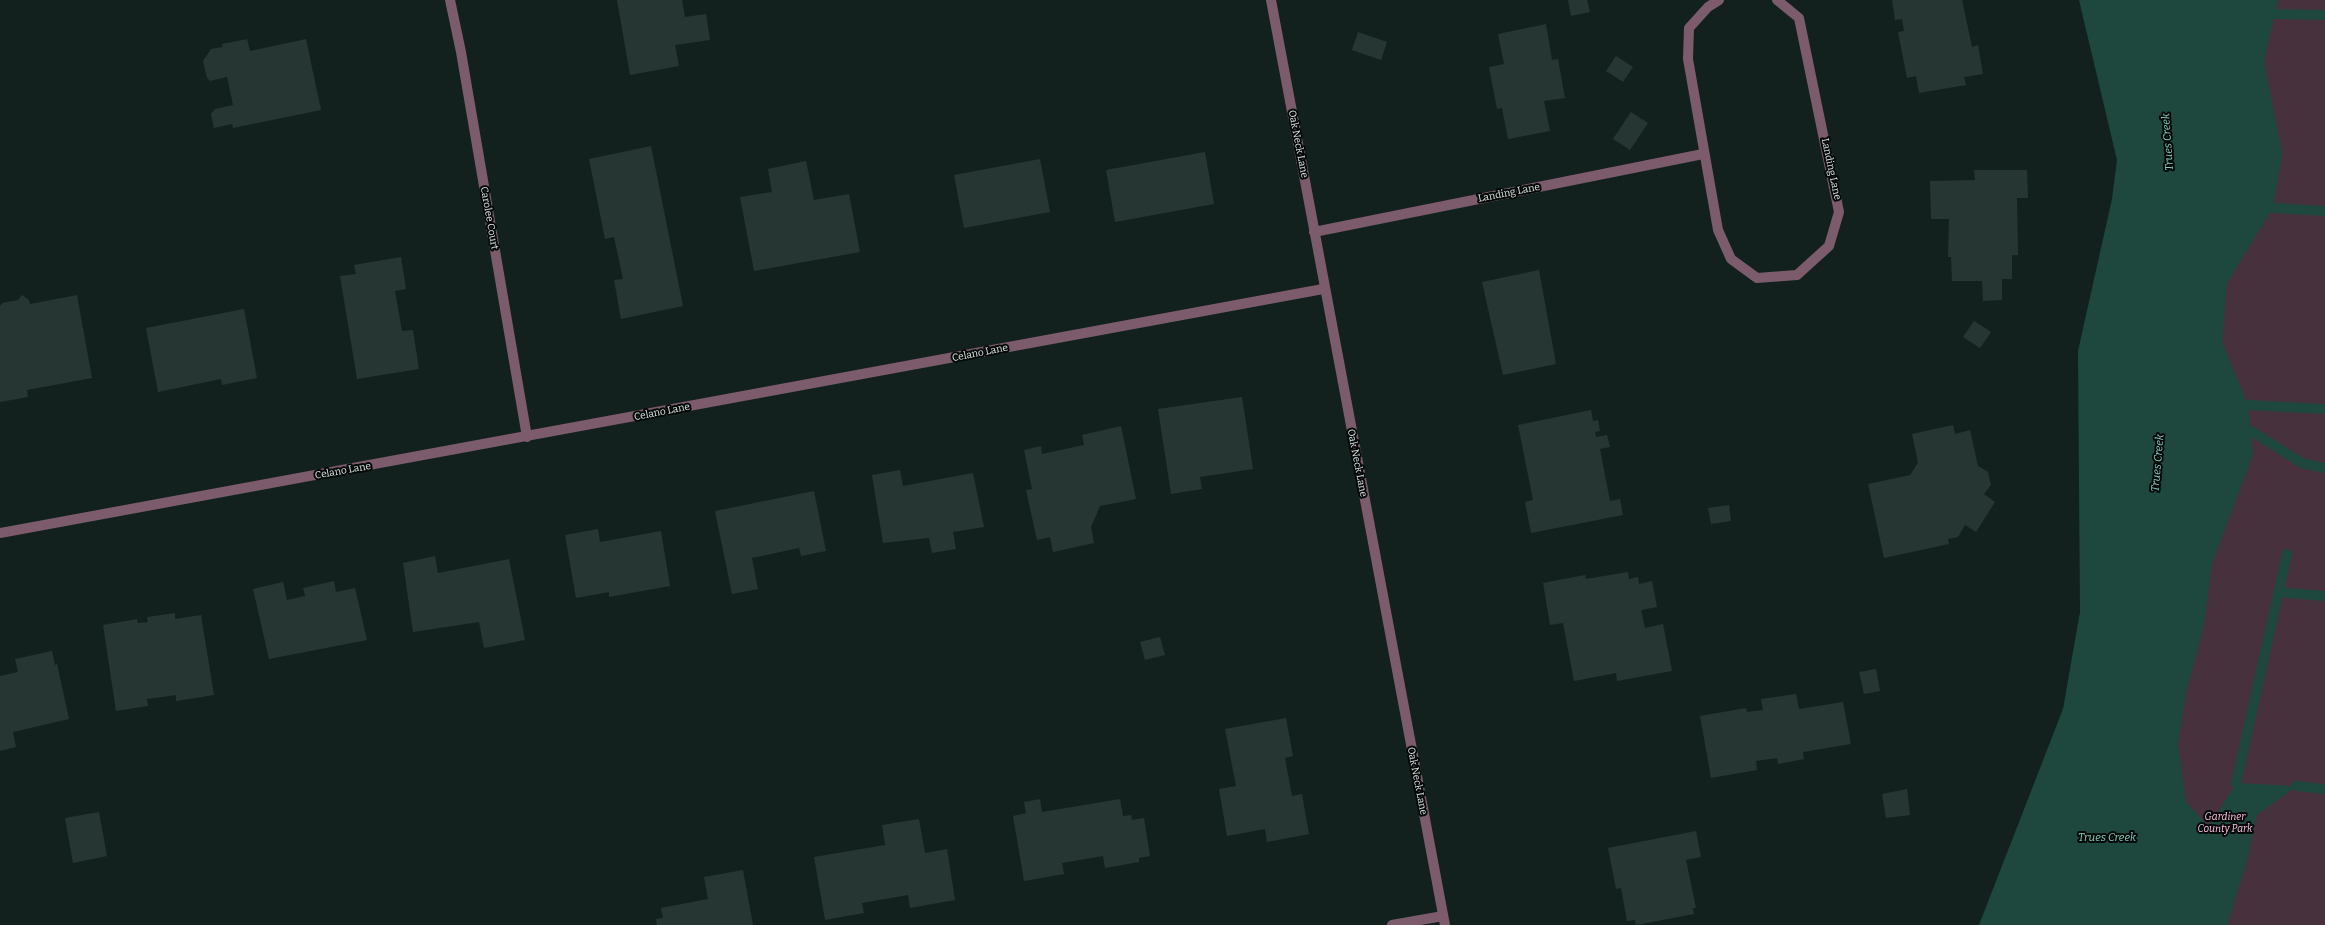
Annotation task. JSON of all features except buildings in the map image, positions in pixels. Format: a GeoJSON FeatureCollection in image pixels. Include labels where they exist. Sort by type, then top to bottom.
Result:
{"type":"FeatureCollection","features":[{"type":"Feature","properties":{"kind":"street","name":"Carolee Court"},"geometry":{"type":"LineString","coordinates":[[450,0],[462,60],[527,437]]}},
{"type":"Feature","properties":{"kind":"street","name":"Oak Neck Lane"},"geometry":{"type":"LineString","coordinates":[[1270,0],[1444,920]]}},
{"type":"Feature","properties":{"kind":"street","name":"Landing Lane"},"geometry":{"type":"LineString","coordinates":[[1719,0],[1708,7],[1689,28],[1688,59],[1703,154],[1718,230],[1731,259],[1757,278],[1797,275],[1829,246],[1839,212],[1799,18],[1777,0]]}},
{"type":"Feature","properties":{"kind":"street","name":"Landing Lane"},"geometry":{"type":"LineString","coordinates":[[1314,232],[1703,154]]}},
{"type":"Feature","properties":{"kind":"street","name":"Celano Lane"},"geometry":{"type":"LineString","coordinates":[[0,533],[527,437],[1324,288]]}},
{"type":"Feature","properties":{"kind":"street"},"geometry":{"type":"LineString","coordinates":[[1392,925],[1444,920]]}},
{"type":"Feature","properties":{"kind":"green space","name":"Gardiner County Park"},"geometry":{"type":"Polygon","coordinates":[[[2170,0],[2325,0],[2325,925],[2112,925],[2170,0]]]}},
{"type":"Feature","properties":{"kind":"water","name":"Trues Creek"},"geometry":{"type":"Polygon","coordinates":[[[2079,0],[2278,0],[2264,61],[2282,154],[2273,208],[2227,283],[2222,342],[2248,405],[2253,454],[2212,564],[2204,625],[2186,693],[2178,744],[2186,802],[2209,826],[2236,783],[2297,786],[2257,815],[2247,861],[2227,925],[1979,925],[2063,709],[2080,612],[2078,351],[2112,199],[2117,160],[2079,0]]]}},
{"type":"Feature","properties":{"kind":"waterway"},"geometry":{"type":"LineString","coordinates":[[2275,14],[2325,15]]}},
{"type":"Feature","properties":{"kind":"waterway"},"geometry":{"type":"LineString","coordinates":[[2273,208],[2325,211]]}},
{"type":"Feature","properties":{"kind":"waterway"},"geometry":{"type":"LineString","coordinates":[[2248,405],[2325,409]]}},
{"type":"Feature","properties":{"kind":"waterway"},"geometry":{"type":"LineString","coordinates":[[2251,431],[2302,463],[2325,468]]}},
{"type":"Feature","properties":{"kind":"waterway"},"geometry":{"type":"LineString","coordinates":[[2236,783],[2287,554]]}},
{"type":"Feature","properties":{"kind":"waterway"},"geometry":{"type":"LineString","coordinates":[[2278,592],[2325,596]]}},
{"type":"Feature","properties":{"kind":"waterway"},"geometry":{"type":"LineString","coordinates":[[2297,786],[2325,789]]}}]}
